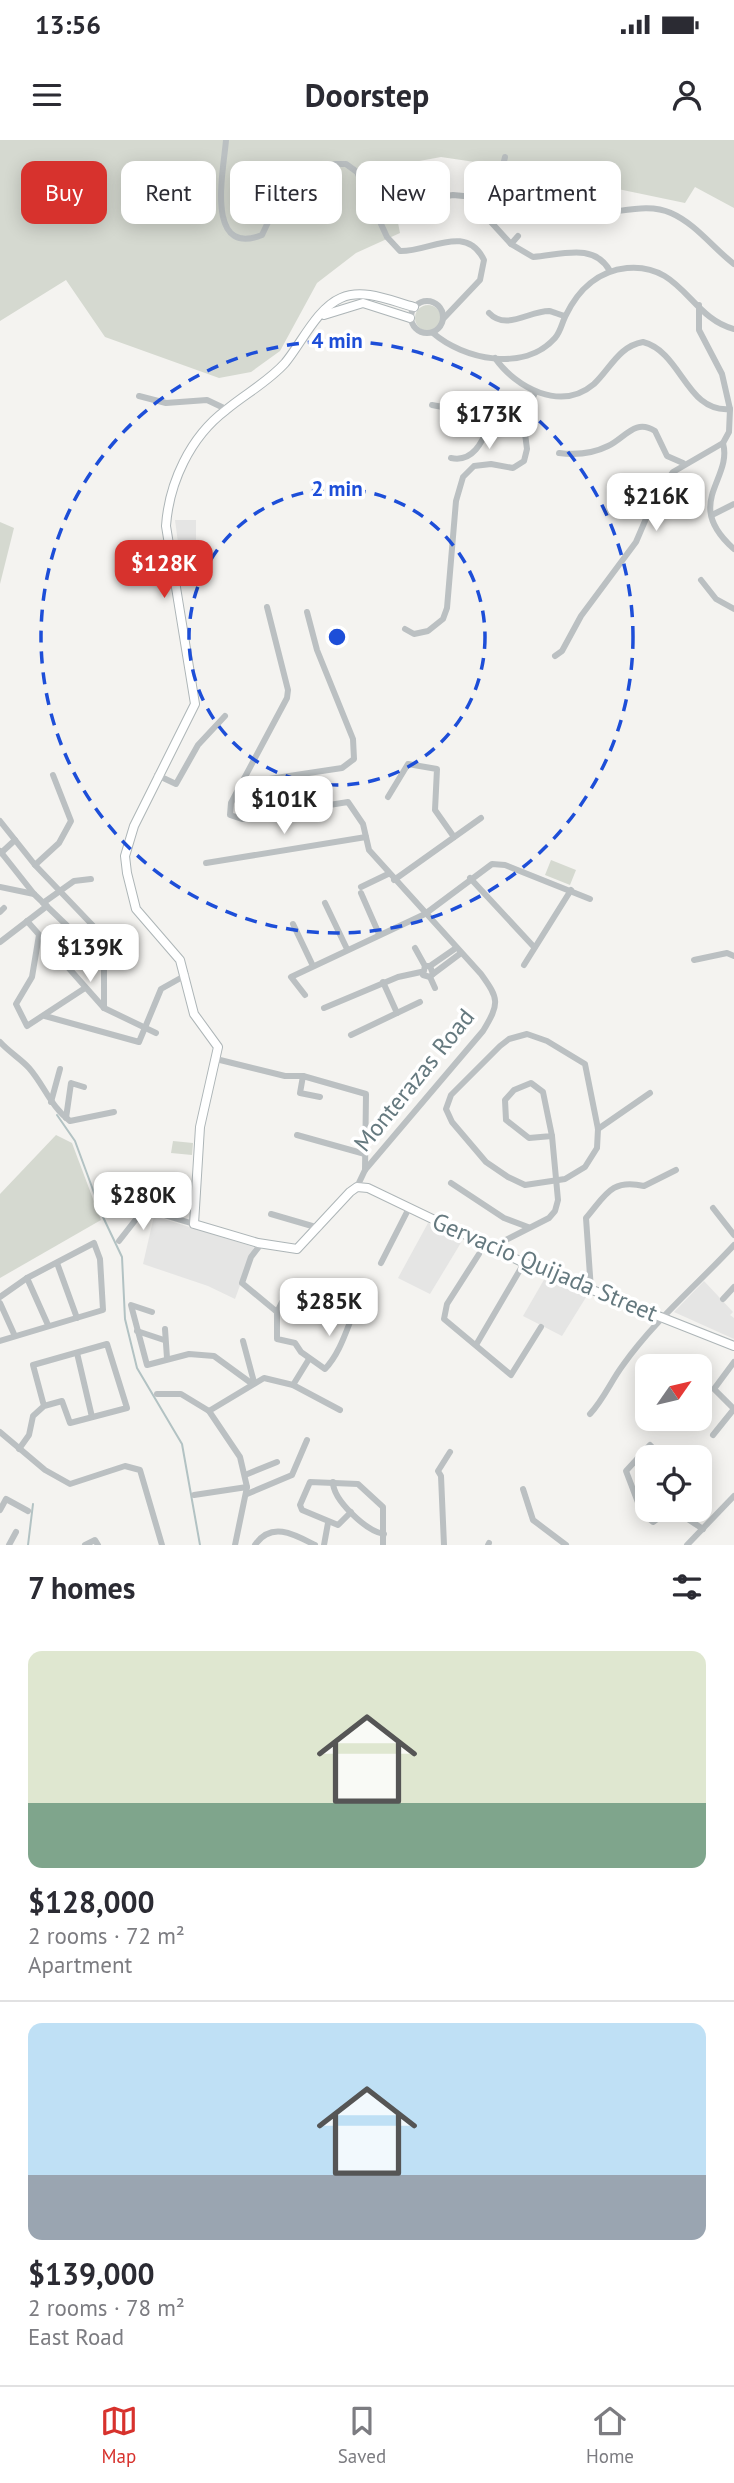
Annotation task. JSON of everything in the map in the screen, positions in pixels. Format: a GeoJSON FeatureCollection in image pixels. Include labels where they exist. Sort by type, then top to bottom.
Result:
{"type":"FeatureCollection","features":[{"type":"Feature","properties":{"kind":"street"},"geometry":{"type":"LineString","coordinates":[[226,140],[221,213],[224,225],[232,234],[247,238],[262,235],[285,186],[291,180],[335,164],[346,164],[357,172],[387,237],[400,251],[424,249],[455,239],[474,246],[484,260],[483,274],[444,318],[441,327],[433,333]]}},
{"type":"Feature","properties":{"kind":"street"},"geometry":{"type":"LineString","coordinates":[[504,161],[505,157]]}},
{"type":"Feature","properties":{"kind":"street"},"geometry":{"type":"LineString","coordinates":[[621,210],[645,206],[671,213],[693,227],[734,264]]}},
{"type":"Feature","properties":{"kind":"street"},"geometry":{"type":"LineString","coordinates":[[492,224],[511,244],[533,257],[588,253],[604,261],[610,271]]}},
{"type":"Feature","properties":{"kind":"street"},"geometry":{"type":"LineString","coordinates":[[511,244],[518,236]]}},
{"type":"Feature","properties":{"kind":"street"},"geometry":{"type":"LineString","coordinates":[[321,316],[342,307],[363,303],[410,318],[418,331],[433,333],[459,351],[495,358],[522,356],[545,347],[559,331],[565,316],[590,282],[610,271],[640,268],[655,271],[683,288],[716,321],[734,329]]}},
{"type":"Feature","properties":{"kind":"street"},"geometry":{"type":"LineString","coordinates":[[194,1224],[200,1127],[218,1047],[194,1014],[186,975],[171,946],[136,908],[127,873],[128,843],[157,775],[191,716],[196,696],[166,526],[167,508],[181,467],[201,432],[226,409],[275,373],[337,300],[356,294],[414,307]]}},
{"type":"Feature","properties":{"kind":"street"},"geometry":{"type":"LineString","coordinates":[[410,318],[414,307],[423,301],[435,302],[444,318]]}},
{"type":"Feature","properties":{"kind":"street"},"geometry":{"type":"LineString","coordinates":[[699,305],[699,330],[722,374],[730,409],[731,426],[723,443],[725,459],[711,495],[712,515],[718,531],[734,549]]}},
{"type":"Feature","properties":{"kind":"street"},"geometry":{"type":"LineString","coordinates":[[489,313],[499,320],[546,312],[565,316]]}},
{"type":"Feature","properties":{"kind":"street"},"geometry":{"type":"LineString","coordinates":[[495,358],[514,380],[536,393],[563,396],[582,391],[596,382],[627,348],[643,342],[662,351],[695,396],[708,405],[730,409]]}},
{"type":"Feature","properties":{"kind":"street"},"geometry":{"type":"LineString","coordinates":[[405,629],[414,634],[428,631],[443,619],[447,608],[456,501],[463,477],[474,466],[481,464],[514,470],[524,461],[527,454],[522,431],[525,410],[536,393]]}},
{"type":"Feature","properties":{"kind":"street"},"geometry":{"type":"LineString","coordinates":[[139,396],[166,403],[207,400],[226,409]]}},
{"type":"Feature","properties":{"kind":"street"},"geometry":{"type":"LineString","coordinates":[[432,405],[474,413],[506,430],[522,431]]}},
{"type":"Feature","properties":{"kind":"street"},"geometry":{"type":"LineString","coordinates":[[451,458],[464,458],[478,448],[491,422]]}},
{"type":"Feature","properties":{"kind":"street"},"geometry":{"type":"LineString","coordinates":[[559,453],[581,454],[602,449],[629,430],[643,426],[656,432],[667,456],[683,463]]}},
{"type":"Feature","properties":{"kind":"street"},"geometry":{"type":"LineString","coordinates":[[555,656],[562,651],[581,616],[636,542],[659,491],[683,463],[723,443]]}},
{"type":"Feature","properties":{"kind":"street"},"geometry":{"type":"LineString","coordinates":[[712,515],[734,503]]}},
{"type":"Feature","properties":{"kind":"street"},"geometry":{"type":"LineString","coordinates":[[701,580],[716,599],[734,609]]}},
{"type":"Feature","properties":{"kind":"street"},"geometry":{"type":"LineString","coordinates":[[242,783],[287,698],[288,690],[267,607]]}},
{"type":"Feature","properties":{"kind":"street"},"geometry":{"type":"LineString","coordinates":[[242,783],[342,768],[354,759],[353,739],[317,650],[307,612]]}},
{"type":"Feature","properties":{"kind":"street"},"geometry":{"type":"LineString","coordinates":[[157,775],[176,784],[198,745],[225,716]]}},
{"type":"Feature","properties":{"kind":"street"},"geometry":{"type":"LineString","coordinates":[[388,797],[408,764],[437,769],[435,810],[454,837]]}},
{"type":"Feature","properties":{"kind":"street"},"geometry":{"type":"LineString","coordinates":[[35,865],[51,852],[71,821],[53,775]]}},
{"type":"Feature","properties":{"kind":"street","name":"Monterazas Road"},"geometry":{"type":"LineString","coordinates":[[242,783],[229,807],[233,818],[242,819],[344,801],[351,805],[363,824],[369,850],[495,994],[496,1007],[483,1031],[365,1170],[357,1187]]}},
{"type":"Feature","properties":{"kind":"street"},"geometry":{"type":"LineString","coordinates":[[394,880],[481,818]]}},
{"type":"Feature","properties":{"kind":"street"},"geometry":{"type":"LineString","coordinates":[[0,821],[35,865],[99,932],[104,961],[103,1008]]}},
{"type":"Feature","properties":{"kind":"street"},"geometry":{"type":"LineString","coordinates":[[206,863],[366,836]]}},
{"type":"Feature","properties":{"kind":"street"},"geometry":{"type":"LineString","coordinates":[[15,840],[1,852],[34,894],[104,961]]}},
{"type":"Feature","properties":{"kind":"street"},"geometry":{"type":"LineString","coordinates":[[305,995],[291,978],[425,914],[470,878],[496,863],[590,899]]}},
{"type":"Feature","properties":{"kind":"street"},"geometry":{"type":"LineString","coordinates":[[379,934],[361,890],[388,874]]}},
{"type":"Feature","properties":{"kind":"street"},"geometry":{"type":"LineString","coordinates":[[470,878],[534,947]]}},
{"type":"Feature","properties":{"kind":"street"},"geometry":{"type":"LineString","coordinates":[[0,942],[74,881],[91,879]]}},
{"type":"Feature","properties":{"kind":"street"},"geometry":{"type":"LineString","coordinates":[[0,887],[34,894]]}},
{"type":"Feature","properties":{"kind":"street"},"geometry":{"type":"LineString","coordinates":[[524,965],[571,890]]}},
{"type":"Feature","properties":{"kind":"street"},"geometry":{"type":"LineString","coordinates":[[325,903],[348,949]]}},
{"type":"Feature","properties":{"kind":"street"},"geometry":{"type":"LineString","coordinates":[[27,921],[103,1008],[156,1033]]}},
{"type":"Feature","properties":{"kind":"street"},"geometry":{"type":"LineString","coordinates":[[293,924],[313,966]]}},
{"type":"Feature","properties":{"kind":"street"},"geometry":{"type":"LineString","coordinates":[[39,935],[32,977],[16,1004],[29,1027],[85,988]]}},
{"type":"Feature","properties":{"kind":"street"},"geometry":{"type":"LineString","coordinates":[[415,948],[431,975],[435,988]]}},
{"type":"Feature","properties":{"kind":"street"},"geometry":{"type":"LineString","coordinates":[[324,1008],[383,982],[426,968],[458,951]]}},
{"type":"Feature","properties":{"kind":"street"},"geometry":{"type":"LineString","coordinates":[[431,975],[458,951]]}},
{"type":"Feature","properties":{"kind":"street"},"geometry":{"type":"LineString","coordinates":[[694,960],[727,953],[734,956]]}},
{"type":"Feature","properties":{"kind":"street"},"geometry":{"type":"LineString","coordinates":[[45,1016],[139,1042],[162,989],[186,975]]}},
{"type":"Feature","properties":{"kind":"street"},"geometry":{"type":"LineString","coordinates":[[383,982],[397,1013]]}},
{"type":"Feature","properties":{"kind":"street"},"geometry":{"type":"LineString","coordinates":[[351,1035],[420,1002]]}},
{"type":"Feature","properties":{"kind":"street"},"geometry":{"type":"LineString","coordinates":[[527,1034],[578,1057],[585,1064],[598,1129],[597,1148],[589,1163],[575,1175],[555,1182],[519,1184],[486,1162],[447,1116],[452,1095],[509,1039],[527,1034]]}},
{"type":"Feature","properties":{"kind":"street"},"geometry":{"type":"LineString","coordinates":[[0,1042],[30,1070],[51,1102],[70,1121],[114,1112]]}},
{"type":"Feature","properties":{"kind":"street"},"geometry":{"type":"LineString","coordinates":[[216,1059],[285,1076],[303,1076],[366,1094],[365,1170]]}},
{"type":"Feature","properties":{"kind":"street"},"geometry":{"type":"LineString","coordinates":[[51,1102],[60,1069]]}},
{"type":"Feature","properties":{"kind":"street"},"geometry":{"type":"LineString","coordinates":[[303,1076],[300,1093],[320,1097]]}},
{"type":"Feature","properties":{"kind":"street"},"geometry":{"type":"LineString","coordinates":[[66,1118],[71,1083],[84,1087]]}},
{"type":"Feature","properties":{"kind":"street"},"geometry":{"type":"LineString","coordinates":[[490,1248],[555,1211],[552,1136],[546,1100],[538,1086],[524,1084],[511,1092],[503,1105],[509,1124],[529,1138],[552,1136]]}},
{"type":"Feature","properties":{"kind":"street"},"geometry":{"type":"LineString","coordinates":[[598,1129],[650,1093]]}},
{"type":"Feature","properties":{"kind":"street"},"geometry":{"type":"LineString","coordinates":[[297,1135],[365,1154]]}},
{"type":"Feature","properties":{"kind":"street"},"geometry":{"type":"LineString","coordinates":[[591,1290],[586,1218],[616,1186],[626,1182],[644,1186],[676,1170]]}},
{"type":"Feature","properties":{"kind":"street"},"geometry":{"type":"LineString","coordinates":[[451,1183],[504,1218],[528,1227]]}},
{"type":"Feature","properties":{"kind":"street"},"geometry":{"type":"LineString","coordinates":[[119,1241],[144,1209],[261,1244],[297,1249],[357,1187]]}},
{"type":"Feature","properties":{"kind":"street","name":"Gervacio Quijada Street"},"geometry":{"type":"LineString","coordinates":[[357,1187],[368,1188],[524,1264],[734,1346]]}},
{"type":"Feature","properties":{"kind":"street"},"geometry":{"type":"LineString","coordinates":[[381,1264],[409,1208]]}},
{"type":"Feature","properties":{"kind":"street"},"geometry":{"type":"LineString","coordinates":[[713,1208],[734,1235]]}},
{"type":"Feature","properties":{"kind":"street"},"geometry":{"type":"LineString","coordinates":[[271,1214],[319,1228]]}},
{"type":"Feature","properties":{"kind":"street"},"geometry":{"type":"LineString","coordinates":[[0,1297],[27,1278],[94,1243],[100,1259],[103,1310],[14,1334],[0,1341]]}},
{"type":"Feature","properties":{"kind":"street"},"geometry":{"type":"LineString","coordinates":[[261,1244],[251,1257],[244,1286],[277,1312]]}},
{"type":"Feature","properties":{"kind":"street"},"geometry":{"type":"LineString","coordinates":[[590,1414],[612,1386],[622,1366],[663,1318],[734,1246]]}},
{"type":"Feature","properties":{"kind":"street"},"geometry":{"type":"LineString","coordinates":[[479,1254],[444,1312],[444,1319],[512,1375],[541,1327]]}},
{"type":"Feature","properties":{"kind":"street"},"geometry":{"type":"LineString","coordinates":[[57,1263],[78,1318]]}},
{"type":"Feature","properties":{"kind":"street"},"geometry":{"type":"LineString","coordinates":[[476,1345],[524,1264]]}},
{"type":"Feature","properties":{"kind":"street"},"geometry":{"type":"LineString","coordinates":[[27,1278],[48,1325]]}},
{"type":"Feature","properties":{"kind":"street"},"geometry":{"type":"LineString","coordinates":[[723,1298],[734,1287]]}},
{"type":"Feature","properties":{"kind":"street"},"geometry":{"type":"LineString","coordinates":[[282,1302],[277,1312],[277,1339],[295,1343],[309,1359],[327,1368],[341,1347],[347,1322],[360,1299]]}},
{"type":"Feature","properties":{"kind":"street"},"geometry":{"type":"LineString","coordinates":[[0,1303],[14,1334]]}},
{"type":"Feature","properties":{"kind":"street"},"geometry":{"type":"LineString","coordinates":[[152,1312],[131,1305],[147,1365],[189,1354],[214,1356],[252,1383]]}},
{"type":"Feature","properties":{"kind":"street"},"geometry":{"type":"LineString","coordinates":[[165,1329],[167,1358]]}},
{"type":"Feature","properties":{"kind":"street"},"geometry":{"type":"LineString","coordinates":[[137,1331],[164,1340]]}},
{"type":"Feature","properties":{"kind":"street"},"geometry":{"type":"LineString","coordinates":[[243,1341],[252,1383]]}},
{"type":"Feature","properties":{"kind":"street"},"geometry":{"type":"LineString","coordinates":[[19,1449],[29,1434],[33,1416],[44,1406],[62,1401],[70,1423],[127,1408],[107,1344],[33,1365],[44,1406]]}},
{"type":"Feature","properties":{"kind":"street"},"geometry":{"type":"LineString","coordinates":[[77,1353],[92,1417]]}},
{"type":"Feature","properties":{"kind":"street"},"geometry":{"type":"LineString","coordinates":[[293,1385],[309,1359]]}},
{"type":"Feature","properties":{"kind":"street"},"geometry":{"type":"LineString","coordinates":[[713,1435],[734,1409],[714,1389],[734,1362]]}},
{"type":"Feature","properties":{"kind":"street"},"geometry":{"type":"LineString","coordinates":[[209,1411],[264,1378],[293,1385],[340,1410]]}},
{"type":"Feature","properties":{"kind":"street"},"geometry":{"type":"LineString","coordinates":[[157,1394],[181,1394],[209,1411],[234,1446],[247,1491],[235,1545]]}},
{"type":"Feature","properties":{"kind":"street"},"geometry":{"type":"LineString","coordinates":[[0,1432],[19,1449],[70,1484],[125,1466],[140,1469],[162,1545]]}},
{"type":"Feature","properties":{"kind":"street"},"geometry":{"type":"LineString","coordinates":[[194,1495],[247,1491],[292,1475],[307,1440]]}},
{"type":"Feature","properties":{"kind":"street"},"geometry":{"type":"LineString","coordinates":[[444,1545],[441,1478],[438,1469],[450,1452]]}},
{"type":"Feature","properties":{"kind":"street"},"geometry":{"type":"LineString","coordinates":[[244,1475],[278,1462]]}},
{"type":"Feature","properties":{"kind":"street"},"geometry":{"type":"LineString","coordinates":[[635,1462],[626,1471],[635,1495]]}},
{"type":"Feature","properties":{"kind":"street"},"geometry":{"type":"LineString","coordinates":[[351,1512],[338,1525],[302,1510],[300,1505],[310,1482],[358,1483],[383,1507],[383,1545]]}},
{"type":"Feature","properties":{"kind":"street"},"geometry":{"type":"LineString","coordinates":[[333,1482],[335,1496],[375,1532],[384,1534]]}},
{"type":"Feature","properties":{"kind":"street"},"geometry":{"type":"LineString","coordinates":[[523,1489],[533,1520],[566,1545]]}},
{"type":"Feature","properties":{"kind":"street"},"geometry":{"type":"LineString","coordinates":[[687,1545],[734,1496]]}},
{"type":"Feature","properties":{"kind":"street"},"geometry":{"type":"LineString","coordinates":[[0,1510],[6,1499],[28,1511]]}},
{"type":"Feature","properties":{"kind":"street"},"geometry":{"type":"LineString","coordinates":[[692,1522],[703,1529]]}},
{"type":"Feature","properties":{"kind":"street"},"geometry":{"type":"LineString","coordinates":[[324,1545],[328,1523]]}},
{"type":"Feature","properties":{"kind":"street"},"geometry":{"type":"LineString","coordinates":[[255,1545],[267,1532],[278,1531],[295,1535],[315,1545]]}},
{"type":"Feature","properties":{"kind":"street"},"geometry":{"type":"LineString","coordinates":[[9,1545],[16,1532]]}},
{"type":"Feature","properties":{"kind":"street"},"geometry":{"type":"LineString","coordinates":[[695,1538],[702,1545]]}},
{"type":"Feature","properties":{"kind":"street"},"geometry":{"type":"LineString","coordinates":[[85,1545],[96,1540],[98,1545]]}},
{"type":"Feature","properties":{"kind":"shaded area"},"geometry":{"type":"Polygon","coordinates":[[[0,140],[734,140],[734,208],[695,187],[685,203],[621,190],[621,161],[468,161],[441,157],[419,161],[356,161],[356,224],[398,224],[400,233],[356,253],[317,283],[280,351],[251,372],[219,378],[105,337],[66,280],[0,321],[0,140]]]}},
{"type":"Feature","properties":{"kind":"shaded area"},"geometry":{"type":"Polygon","coordinates":[[[428,305],[437,309],[441,318],[437,327],[428,331],[419,327],[415,318],[419,309],[428,305]]]}},
{"type":"Feature","properties":{"kind":"shaded area"},"geometry":{"type":"Polygon","coordinates":[[[175,520],[196,520],[196,541],[202,574],[183,580],[175,520]]]}},
{"type":"Feature","properties":{"kind":"shaded area"},"geometry":{"type":"Polygon","coordinates":[[[0,522],[14,528],[0,584],[0,522]]]}},
{"type":"Feature","properties":{"kind":"shaded area"},"geometry":{"type":"Polygon","coordinates":[[[551,860],[576,870],[570,885],[545,875],[551,860]]]}},
{"type":"Feature","properties":{"kind":"shaded area"},"geometry":{"type":"Polygon","coordinates":[[[56,1135],[72,1143],[101,1220],[0,1278],[0,1194],[56,1135]]]}},
{"type":"Feature","properties":{"kind":"shaded area"},"geometry":{"type":"Polygon","coordinates":[[[173,1141],[193,1143],[192,1155],[171,1153],[173,1141]]]}},
{"type":"Feature","properties":{"kind":"shaded area"},"geometry":{"type":"Polygon","coordinates":[[[154,1216],[254,1247],[235,1299],[208,1286],[143,1264],[154,1216]]]}},
{"type":"Feature","properties":{"kind":"shaded area"},"geometry":{"type":"Polygon","coordinates":[[[428,1223],[462,1241],[430,1294],[398,1278],[428,1223]]]}},
{"type":"Feature","properties":{"kind":"shaded area"},"geometry":{"type":"Polygon","coordinates":[[[545,1278],[588,1294],[562,1336],[523,1316],[545,1278]]]}},
{"type":"Feature","properties":{"kind":"shaded area"},"geometry":{"type":"Polygon","coordinates":[[[704,1281],[733,1312],[730,1315],[734,1318],[734,1339],[674,1312],[704,1281]]]}},
{"type":"Feature","properties":{"kind":"waterway"},"geometry":{"type":"LineString","coordinates":[[57,1115],[75,1141],[103,1217],[122,1257],[125,1319],[137,1368],[182,1444],[200,1545]]}},
{"type":"Feature","properties":{"kind":"waterway"},"geometry":{"type":"LineString","coordinates":[[28,1545],[33,1504]]}}]}
